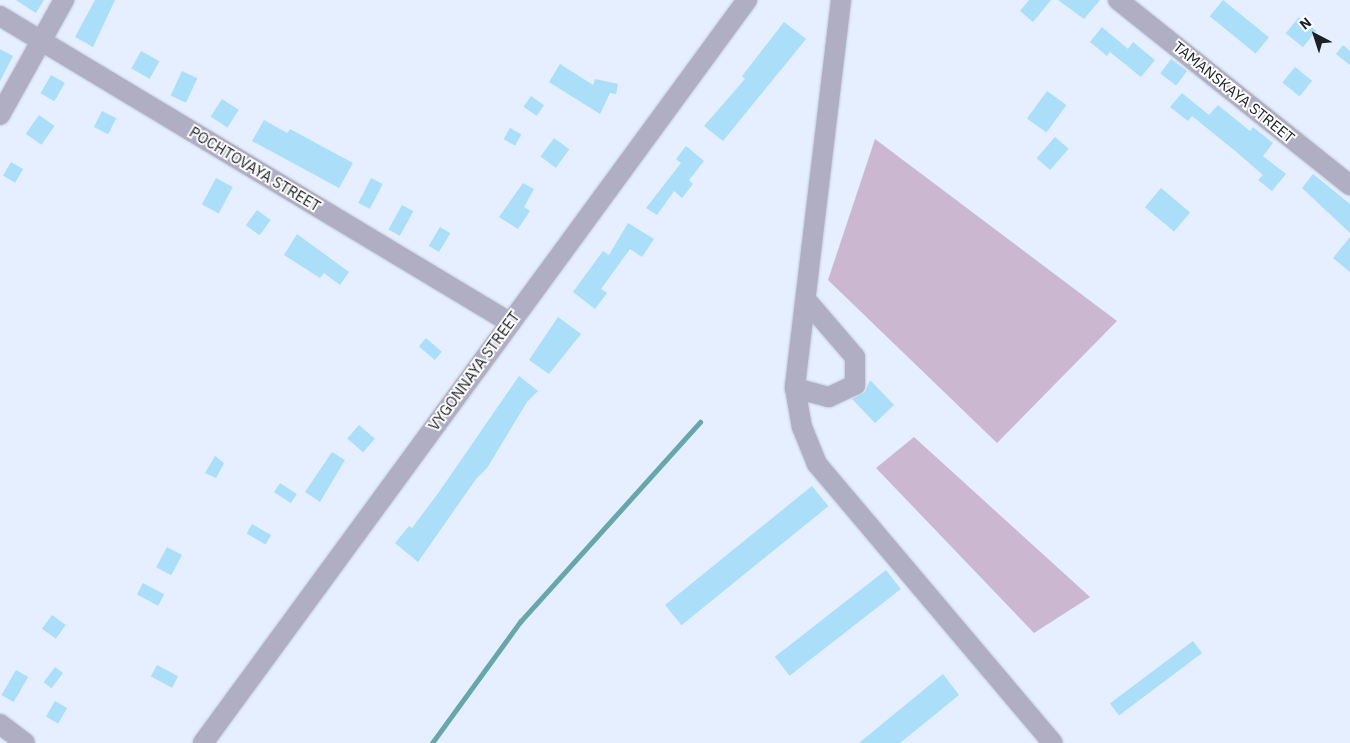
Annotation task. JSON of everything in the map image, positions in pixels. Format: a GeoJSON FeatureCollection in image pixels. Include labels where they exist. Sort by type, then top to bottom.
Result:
{"type":"FeatureCollection","features":[{"type":"Feature","properties":{"kind":"street"},"geometry":{"type":"LineString","coordinates":[[0,115],[44,41],[64,0]]}},
{"type":"Feature","properties":{"kind":"street","name":"VYGONNAYA STREET"},"geometry":{"type":"LineString","coordinates":[[203,743],[509,322],[576,236],[747,0]]}},
{"type":"Feature","properties":{"kind":"street"},"geometry":{"type":"LineString","coordinates":[[841,0],[795,388],[802,427],[817,464],[1054,743]]}},
{"type":"Feature","properties":{"kind":"street","name":"TAMANSKAYA STREET"},"geometry":{"type":"LineString","coordinates":[[1118,0],[1348,180]]}},
{"type":"Feature","properties":{"kind":"street","name":"POCHTOVAYA STREET"},"geometry":{"type":"LineString","coordinates":[[0,16],[509,322]]}},
{"type":"Feature","properties":{"kind":"street"},"geometry":{"type":"LineString","coordinates":[[795,388],[830,397],[855,385],[855,357],[806,300]]}},
{"type":"Feature","properties":{"kind":"street"},"geometry":{"type":"LineString","coordinates":[[0,724],[25,743]]}},
{"type":"Feature","properties":{"kind":"shaded area"},"geometry":{"type":"Polygon","coordinates":[[[875,139],[1117,321],[997,443],[828,280],[875,139]]]}},
{"type":"Feature","properties":{"kind":"shaded area"},"geometry":{"type":"Polygon","coordinates":[[[914,437],[1090,597],[1034,633],[876,468],[914,437]]]}},
{"type":"Feature","properties":{"kind":"building"},"geometry":{"type":"Polygon","coordinates":[[[16,0],[44,0],[36,13],[16,0]]]}},
{"type":"Feature","properties":{"kind":"building"},"geometry":{"type":"Polygon","coordinates":[[[95,0],[115,0],[93,47],[75,37],[95,0]]]}},
{"type":"Feature","properties":{"kind":"building"},"geometry":{"type":"Polygon","coordinates":[[[1029,0],[1051,0],[1033,22],[1020,11],[1029,0]]]}},
{"type":"Feature","properties":{"kind":"building"},"geometry":{"type":"Polygon","coordinates":[[[1058,0],[1100,0],[1084,19],[1058,0]]]}},
{"type":"Feature","properties":{"kind":"building"},"geometry":{"type":"Polygon","coordinates":[[[1223,0],[1269,37],[1256,53],[1210,16],[1223,0]]]}},
{"type":"Feature","properties":{"kind":"building"},"geometry":{"type":"Polygon","coordinates":[[[1299,17],[1316,31],[1303,47],[1286,33],[1299,17]]]}},
{"type":"Feature","properties":{"kind":"building"},"geometry":{"type":"Polygon","coordinates":[[[784,22],[806,39],[723,141],[704,126],[745,79],[742,76],[784,22]]]}},
{"type":"Feature","properties":{"kind":"building"},"geometry":{"type":"Polygon","coordinates":[[[1102,27],[1128,49],[1133,42],[1155,60],[1141,77],[1110,52],[1107,56],[1090,42],[1102,27]]]}},
{"type":"Feature","properties":{"kind":"building"},"geometry":{"type":"Polygon","coordinates":[[[1343,45],[1350,51],[1350,65],[1336,54],[1343,45]]]}},
{"type":"Feature","properties":{"kind":"building"},"geometry":{"type":"Polygon","coordinates":[[[0,49],[13,56],[0,81],[0,49]]]}},
{"type":"Feature","properties":{"kind":"building"},"geometry":{"type":"Polygon","coordinates":[[[141,51],[159,61],[150,79],[131,68],[141,51]]]}},
{"type":"Feature","properties":{"kind":"building"},"geometry":{"type":"Polygon","coordinates":[[[1171,59],[1187,71],[1176,85],[1160,73],[1171,59]]]}},
{"type":"Feature","properties":{"kind":"building"},"geometry":{"type":"Polygon","coordinates":[[[560,64],[593,85],[595,79],[618,84],[616,94],[610,93],[600,114],[549,82],[560,64]]]}},
{"type":"Feature","properties":{"kind":"building"},"geometry":{"type":"Polygon","coordinates":[[[1295,67],[1312,81],[1300,96],[1282,83],[1295,67]]]}},
{"type":"Feature","properties":{"kind":"building"},"geometry":{"type":"Polygon","coordinates":[[[182,71],[197,78],[186,103],[171,95],[182,71]]]}},
{"type":"Feature","properties":{"kind":"building"},"geometry":{"type":"Polygon","coordinates":[[[51,75],[65,83],[54,101],[40,93],[51,75]]]}},
{"type":"Feature","properties":{"kind":"building"},"geometry":{"type":"Polygon","coordinates":[[[1047,91],[1066,105],[1046,133],[1027,119],[1047,91]]]}},
{"type":"Feature","properties":{"kind":"building"},"geometry":{"type":"Polygon","coordinates":[[[1182,93],[1209,115],[1218,105],[1250,131],[1253,127],[1273,143],[1263,156],[1286,174],[1272,191],[1258,180],[1263,175],[1234,150],[1192,116],[1188,121],[1170,107],[1182,93]]]}},
{"type":"Feature","properties":{"kind":"building"},"geometry":{"type":"Polygon","coordinates":[[[531,96],[544,105],[537,116],[524,107],[531,96]]]}},
{"type":"Feature","properties":{"kind":"building"},"geometry":{"type":"Polygon","coordinates":[[[222,99],[239,110],[227,128],[211,117],[222,99]]]}},
{"type":"Feature","properties":{"kind":"building"},"geometry":{"type":"Polygon","coordinates":[[[102,111],[116,118],[108,134],[94,127],[102,111]]]}},
{"type":"Feature","properties":{"kind":"building"},"geometry":{"type":"Polygon","coordinates":[[[39,115],[55,126],[41,145],[26,134],[39,115]]]}},
{"type":"Feature","properties":{"kind":"building"},"geometry":{"type":"Polygon","coordinates":[[[264,120],[287,133],[290,129],[353,163],[339,188],[252,141],[264,120]]]}},
{"type":"Feature","properties":{"kind":"building"},"geometry":{"type":"Polygon","coordinates":[[[510,128],[521,134],[515,146],[504,139],[510,128]]]}},
{"type":"Feature","properties":{"kind":"building"},"geometry":{"type":"Polygon","coordinates":[[[1055,137],[1069,149],[1050,170],[1037,158],[1055,137]]]}},
{"type":"Feature","properties":{"kind":"building"},"geometry":{"type":"Polygon","coordinates":[[[554,138],[569,149],[556,168],[540,157],[554,138]]]}},
{"type":"Feature","properties":{"kind":"building"},"geometry":{"type":"Polygon","coordinates":[[[686,146],[704,161],[689,180],[693,184],[682,198],[674,191],[657,215],[646,208],[681,163],[676,159],[686,146]]]}},
{"type":"Feature","properties":{"kind":"building"},"geometry":{"type":"Polygon","coordinates":[[[11,162],[23,169],[15,183],[3,176],[11,162]]]}},
{"type":"Feature","properties":{"kind":"building"},"geometry":{"type":"Polygon","coordinates":[[[1313,174],[1350,204],[1350,233],[1302,188],[1313,174]]]}},
{"type":"Feature","properties":{"kind":"building"},"geometry":{"type":"Polygon","coordinates":[[[216,178],[233,187],[219,213],[202,204],[216,178]]]}},
{"type":"Feature","properties":{"kind":"building"},"geometry":{"type":"Polygon","coordinates":[[[371,178],[383,184],[370,209],[358,203],[371,178]]]}},
{"type":"Feature","properties":{"kind":"building"},"geometry":{"type":"Polygon","coordinates":[[[523,183],[534,189],[524,207],[530,211],[518,229],[499,217],[523,183]]]}},
{"type":"Feature","properties":{"kind":"building"},"geometry":{"type":"Polygon","coordinates":[[[1161,188],[1190,212],[1174,232],[1145,207],[1161,188]]]}},
{"type":"Feature","properties":{"kind":"building"},"geometry":{"type":"Polygon","coordinates":[[[402,205],[413,211],[400,236],[388,229],[402,205]]]}},
{"type":"Feature","properties":{"kind":"building"},"geometry":{"type":"Polygon","coordinates":[[[257,210],[271,220],[260,235],[246,225],[257,210]]]}},
{"type":"Feature","properties":{"kind":"building"},"geometry":{"type":"Polygon","coordinates":[[[628,223],[654,239],[642,257],[630,249],[601,289],[607,293],[595,309],[573,292],[603,251],[609,255],[628,223]]]}},
{"type":"Feature","properties":{"kind":"building"},"geometry":{"type":"Polygon","coordinates":[[[440,227],[450,233],[439,252],[429,246],[440,227]]]}},
{"type":"Feature","properties":{"kind":"building"},"geometry":{"type":"Polygon","coordinates":[[[297,234],[349,272],[340,285],[324,273],[320,278],[284,255],[297,234]]]}},
{"type":"Feature","properties":{"kind":"building"},"geometry":{"type":"Polygon","coordinates":[[[1350,237],[1350,272],[1333,258],[1350,237]]]}},
{"type":"Feature","properties":{"kind":"building"},"geometry":{"type":"Polygon","coordinates":[[[558,317],[581,334],[549,374],[529,360],[558,317]]]}},
{"type":"Feature","properties":{"kind":"building"},"geometry":{"type":"Polygon","coordinates":[[[426,338],[442,352],[435,360],[419,346],[426,338]]]}},
{"type":"Feature","properties":{"kind":"building"},"geometry":{"type":"Polygon","coordinates":[[[519,376],[538,391],[527,402],[487,468],[476,479],[418,562],[395,543],[409,526],[412,528],[439,492],[519,376]]]}},
{"type":"Feature","properties":{"kind":"building"},"geometry":{"type":"Polygon","coordinates":[[[870,380],[894,405],[875,423],[852,399],[865,392],[870,380]]]}},
{"type":"Feature","properties":{"kind":"building"},"geometry":{"type":"Polygon","coordinates":[[[359,425],[375,439],[363,452],[347,439],[359,425]]]}},
{"type":"Feature","properties":{"kind":"building"},"geometry":{"type":"Polygon","coordinates":[[[332,452],[345,460],[320,502],[305,492],[332,452]]]}},
{"type":"Feature","properties":{"kind":"building"},"geometry":{"type":"Polygon","coordinates":[[[215,456],[224,463],[216,478],[205,473],[215,456]]]}},
{"type":"Feature","properties":{"kind":"building"},"geometry":{"type":"Polygon","coordinates":[[[280,483],[297,494],[291,503],[274,492],[280,483]]]}},
{"type":"Feature","properties":{"kind":"building"},"geometry":{"type":"Polygon","coordinates":[[[812,486],[828,506],[681,625],[665,605],[812,486]]]}},
{"type":"Feature","properties":{"kind":"building"},"geometry":{"type":"Polygon","coordinates":[[[252,524],[271,535],[266,545],[246,534],[252,524]]]}},
{"type":"Feature","properties":{"kind":"building"},"geometry":{"type":"Polygon","coordinates":[[[167,547],[182,555],[171,575],[156,567],[167,547]]]}},
{"type":"Feature","properties":{"kind":"building"},"geometry":{"type":"Polygon","coordinates":[[[886,570],[901,589],[790,676],[775,657],[886,570]]]}},
{"type":"Feature","properties":{"kind":"building"},"geometry":{"type":"Polygon","coordinates":[[[143,583],[164,594],[158,606],[137,594],[143,583]]]}},
{"type":"Feature","properties":{"kind":"building"},"geometry":{"type":"Polygon","coordinates":[[[52,615],[66,625],[56,639],[42,629],[52,615]]]}},
{"type":"Feature","properties":{"kind":"building"},"geometry":{"type":"Polygon","coordinates":[[[1193,641],[1202,653],[1119,716],[1110,704],[1193,641]]]}},
{"type":"Feature","properties":{"kind":"building"},"geometry":{"type":"Polygon","coordinates":[[[157,665],[178,676],[172,688],[151,676],[157,665]]]}},
{"type":"Feature","properties":{"kind":"building"},"geometry":{"type":"Polygon","coordinates":[[[55,667],[63,673],[52,688],[44,682],[55,667]]]}},
{"type":"Feature","properties":{"kind":"building"},"geometry":{"type":"Polygon","coordinates":[[[16,670],[28,677],[14,702],[2,695],[16,670]]]}},
{"type":"Feature","properties":{"kind":"building"},"geometry":{"type":"Polygon","coordinates":[[[943,674],[959,695],[900,743],[859,743],[943,674]]]}},
{"type":"Feature","properties":{"kind":"building"},"geometry":{"type":"Polygon","coordinates":[[[55,701],[67,708],[58,724],[46,717],[55,701]]]}},
{"type":"Feature","properties":{"kind":"waterway"},"geometry":{"type":"LineString","coordinates":[[432,743],[520,622],[700,422]]}}]}
